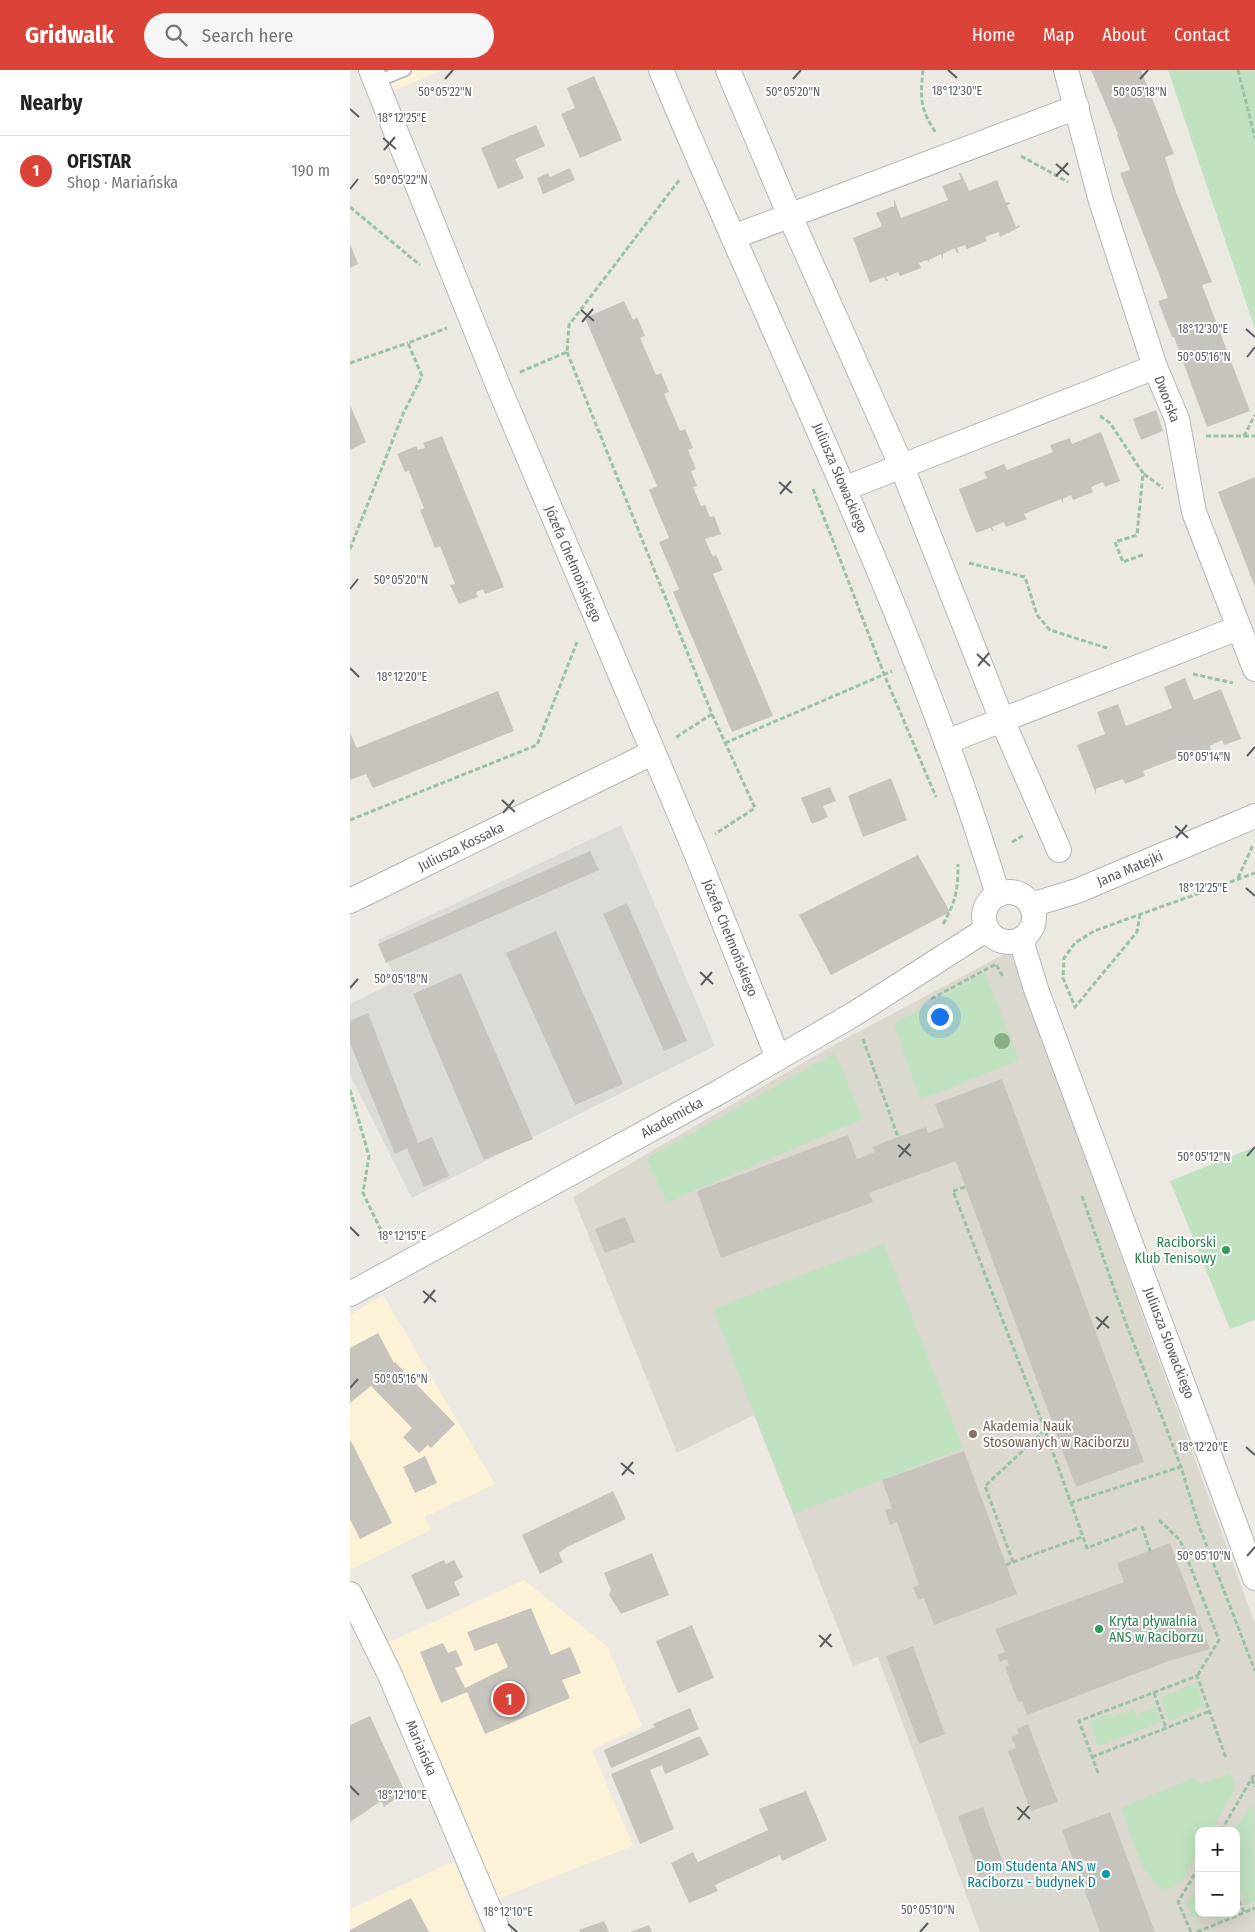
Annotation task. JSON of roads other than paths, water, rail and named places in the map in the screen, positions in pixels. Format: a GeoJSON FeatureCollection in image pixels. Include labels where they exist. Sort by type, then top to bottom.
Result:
{"type":"FeatureCollection","features":[{"type":"Feature","properties":{"kind":"street","name":"Juliusza Słowackiego"},"geometry":{"type":"LineString","coordinates":[[661,70],[697,156],[846,488],[946,742],[998,895]]}},
{"type":"Feature","properties":{"kind":"street"},"geometry":{"type":"LineString","coordinates":[[728,70],[790,216],[902,467],[1002,720],[1059,850]]}},
{"type":"Feature","properties":{"kind":"street","name":"Dworska"},"geometry":{"type":"LineString","coordinates":[[1066,70],[1102,201],[1155,368],[1176,419],[1194,512],[1238,628],[1246,676]]}},
{"type":"Feature","properties":{"kind":"street","name":"Józefa Chełmońskiego"},"geometry":{"type":"LineString","coordinates":[[373,76],[496,382],[652,753],[694,848],[778,1058]]}},
{"type":"Feature","properties":{"kind":"street"},"geometry":{"type":"LineString","coordinates":[[733,237],[1077,107]]}},
{"type":"Feature","properties":{"kind":"street"},"geometry":{"type":"LineString","coordinates":[[846,488],[1155,368]]}},
{"type":"Feature","properties":{"kind":"street"},"geometry":{"type":"LineString","coordinates":[[946,742],[1238,628]]}},
{"type":"Feature","properties":{"kind":"street","name":"Juliusza Kossaka"},"geometry":{"type":"LineString","coordinates":[[350,901],[652,753]]}},
{"type":"Feature","properties":{"kind":"street","name":"Jana Matejki"},"geometry":{"type":"LineString","coordinates":[[1031,905],[1077,891],[1255,816]]}},
{"type":"Feature","properties":{"kind":"street"},"geometry":{"type":"LineString","coordinates":[[1017,893],[1027,899],[1031,905],[1034,913],[1033,925],[1030,932],[1021,940],[1014,942],[1002,941],[995,938],[987,929],[985,912],[990,902],[998,895],[1017,893]]}},
{"type":"Feature","properties":{"kind":"street","name":"Akademicka"},"geometry":{"type":"LineString","coordinates":[[350,1294],[616,1150],[778,1058],[879,999],[987,929]]}},
{"type":"Feature","properties":{"kind":"street","name":"Juliusza Słowackiego"},"geometry":{"type":"LineString","coordinates":[[1021,940],[1036,989],[1249,1544],[1255,1578]]}},
{"type":"Feature","properties":{"kind":"street","name":"Mariańska"},"geometry":{"type":"LineString","coordinates":[[350,1594],[390,1675],[500,1932]]}},
{"type":"Feature","properties":{"kind":"lane"},"geometry":{"type":"LineString","coordinates":[[373,76],[405,70]]}},
{"type":"Feature","properties":{"kind":"place","name":"Raciborski Klub Tenisowy"},"geometry":{"type":"Point","coordinates":[1226,1250]}},
{"type":"Feature","properties":{"kind":"place","name":"Akademia Nauk Stosowanych w Raciborzu"},"geometry":{"type":"Point","coordinates":[973,1434]}},
{"type":"Feature","properties":{"kind":"place","name":"Kryta pływalnia ANS w Raciborzu"},"geometry":{"type":"Point","coordinates":[1099,1629]}},
{"type":"Feature","properties":{"kind":"place","name":"OFISTAR"},"geometry":{"type":"Point","coordinates":[509,1699]}},
{"type":"Feature","properties":{"kind":"place","name":"Dom Studenta ANS w Raciborzu - budynek D"},"geometry":{"type":"Point","coordinates":[1106,1874]}}]}
